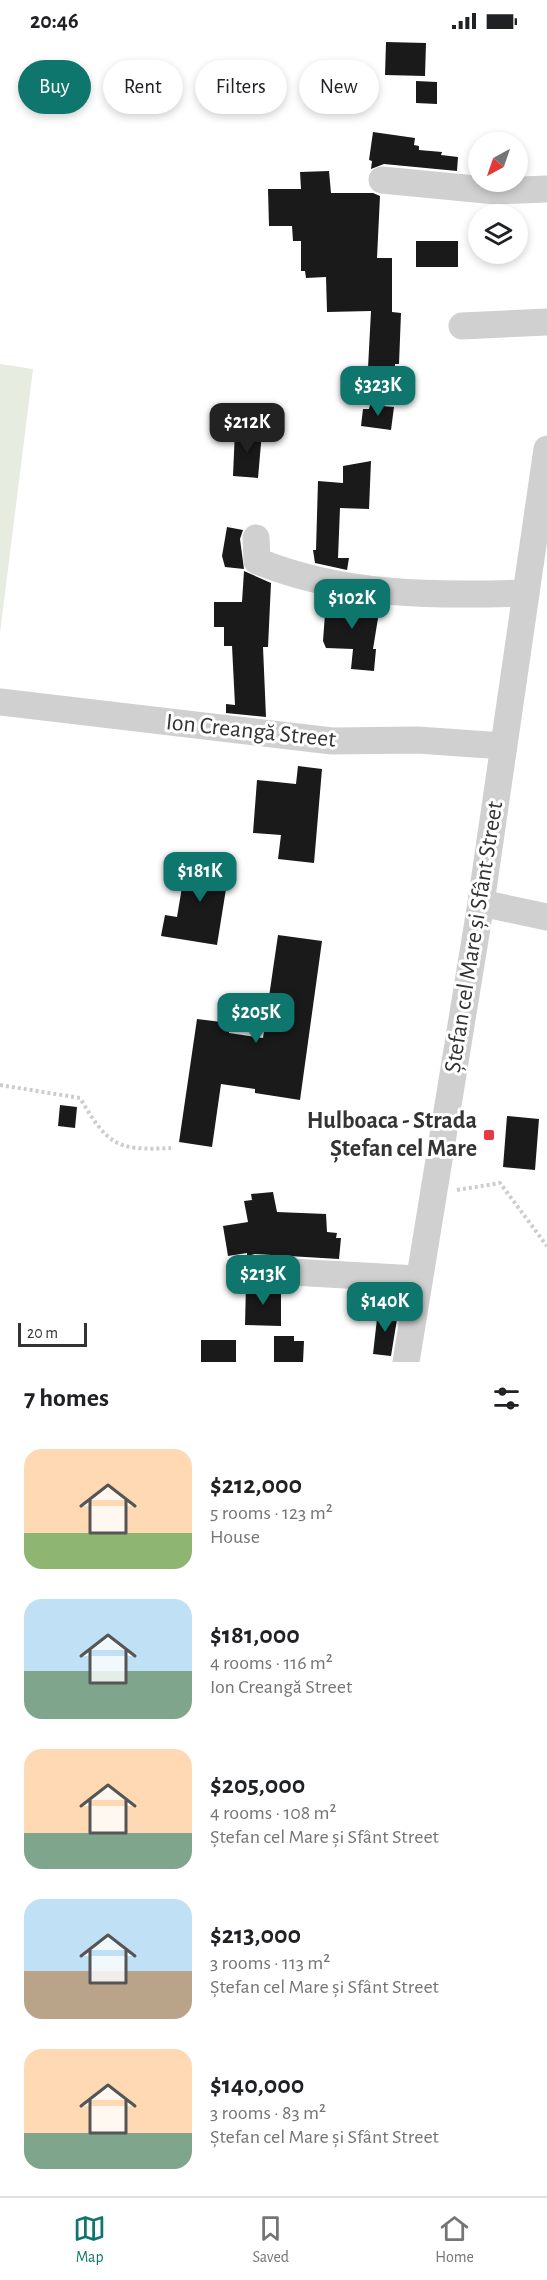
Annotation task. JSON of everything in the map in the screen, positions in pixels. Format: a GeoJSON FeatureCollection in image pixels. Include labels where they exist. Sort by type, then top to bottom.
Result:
{"type":"FeatureCollection","features":[{"type":"Feature","properties":{"kind":"street"},"geometry":{"type":"LineString","coordinates":[[382,180],[496,190],[547,189]]}},
{"type":"Feature","properties":{"kind":"street"},"geometry":{"type":"LineString","coordinates":[[462,326],[547,322]]}},
{"type":"Feature","properties":{"kind":"street","name":"Ștefan cel Mare și Sfânt Street"},"geometry":{"type":"LineString","coordinates":[[406,1362],[481,903],[547,449]]}},
{"type":"Feature","properties":{"kind":"street"},"geometry":{"type":"LineString","coordinates":[[256,538],[257,561],[280,571],[329,583],[408,594],[526,593]]}},
{"type":"Feature","properties":{"kind":"street","name":"Ion Creangă Street"},"geometry":{"type":"LineString","coordinates":[[0,702],[332,741],[418,740],[503,746]]}},
{"type":"Feature","properties":{"kind":"street"},"geometry":{"type":"LineString","coordinates":[[481,903],[547,917]]}},
{"type":"Feature","properties":{"kind":"street"},"geometry":{"type":"LineString","coordinates":[[254,1270],[418,1279]]}},
{"type":"Feature","properties":{"kind":"path"},"geometry":{"type":"LineString","coordinates":[[0,1085],[80,1098],[98,1129],[114,1142],[146,1151],[171,1148]]}},
{"type":"Feature","properties":{"kind":"path"},"geometry":{"type":"LineString","coordinates":[[433,1194],[500,1183],[547,1246]]}},
{"type":"Feature","properties":{"kind":"shaded area"},"geometry":{"type":"Polygon","coordinates":[[[0,364],[33,369],[0,633],[0,364]]]}},
{"type":"Feature","properties":{"kind":"building"},"geometry":{"type":"Polygon","coordinates":[[[386,42],[426,43],[425,76],[385,75],[386,42]]]}},
{"type":"Feature","properties":{"kind":"building"},"geometry":{"type":"Polygon","coordinates":[[[416,81],[437,82],[437,104],[416,103],[416,81]]]}},
{"type":"Feature","properties":{"kind":"building"},"geometry":{"type":"Polygon","coordinates":[[[373,132],[415,138],[414,145],[419,146],[419,150],[442,152],[441,155],[458,157],[457,171],[384,164],[371,169],[372,161],[369,160],[373,132]]]}},
{"type":"Feature","properties":{"kind":"building"},"geometry":{"type":"Polygon","coordinates":[[[329,171],[331,193],[373,193],[380,196],[377,258],[392,258],[392,312],[401,313],[399,364],[395,364],[395,369],[368,368],[371,311],[327,312],[326,277],[306,278],[305,271],[301,271],[301,241],[293,241],[292,226],[269,226],[268,189],[301,189],[300,172],[329,171]]]}},
{"type":"Feature","properties":{"kind":"building"},"geometry":{"type":"Polygon","coordinates":[[[416,241],[458,241],[458,267],[416,267],[416,241]]]}},
{"type":"Feature","properties":{"kind":"building"},"geometry":{"type":"Polygon","coordinates":[[[370,405],[394,407],[391,430],[361,426],[363,409],[369,409],[370,405]]]}},
{"type":"Feature","properties":{"kind":"building"},"geometry":{"type":"Polygon","coordinates":[[[235,430],[262,432],[258,478],[233,476],[235,430]]]}},
{"type":"Feature","properties":{"kind":"building"},"geometry":{"type":"Polygon","coordinates":[[[371,461],[369,509],[340,508],[338,558],[349,558],[347,570],[315,563],[313,550],[316,550],[318,481],[343,483],[343,466],[371,461]]]}},
{"type":"Feature","properties":{"kind":"building"},"geometry":{"type":"Polygon","coordinates":[[[227,527],[243,530],[240,539],[244,569],[225,567],[222,556],[227,527]]]}},
{"type":"Feature","properties":{"kind":"building"},"geometry":{"type":"Polygon","coordinates":[[[244,571],[271,583],[268,647],[263,647],[266,717],[226,713],[226,704],[235,705],[232,646],[224,646],[224,627],[214,627],[214,602],[242,602],[244,571]]]}},
{"type":"Feature","properties":{"kind":"building"},"geometry":{"type":"Polygon","coordinates":[[[319,597],[380,606],[373,649],[376,649],[374,671],[351,669],[353,649],[326,648],[323,641],[326,600],[320,601],[319,597]]]}},
{"type":"Feature","properties":{"kind":"building"},"geometry":{"type":"Polygon","coordinates":[[[298,766],[322,769],[314,863],[278,859],[281,835],[253,833],[257,780],[296,784],[298,766]]]}},
{"type":"Feature","properties":{"kind":"building"},"geometry":{"type":"Polygon","coordinates":[[[187,857],[230,864],[217,945],[161,936],[165,915],[177,917],[187,857]]]}},
{"type":"Feature","properties":{"kind":"building"},"geometry":{"type":"Polygon","coordinates":[[[278,935],[322,941],[300,1100],[255,1093],[255,1089],[221,1084],[212,1147],[179,1142],[197,1019],[230,1023],[229,1033],[263,1038],[278,935]]]}},
{"type":"Feature","properties":{"kind":"building"},"geometry":{"type":"Polygon","coordinates":[[[60,1105],[77,1107],[75,1128],[58,1126],[60,1105]]]}},
{"type":"Feature","properties":{"kind":"building"},"geometry":{"type":"Polygon","coordinates":[[[507,1116],[539,1119],[535,1170],[503,1167],[507,1116]]]}},
{"type":"Feature","properties":{"kind":"building"},"geometry":{"type":"Polygon","coordinates":[[[273,1192],[277,1212],[326,1214],[327,1232],[337,1233],[336,1238],[341,1238],[339,1259],[255,1254],[247,1256],[247,1253],[228,1256],[223,1226],[248,1222],[244,1201],[252,1200],[251,1194],[273,1192]]]}},
{"type":"Feature","properties":{"kind":"building"},"geometry":{"type":"Polygon","coordinates":[[[246,1284],[281,1287],[281,1326],[245,1325],[246,1284]]]}},
{"type":"Feature","properties":{"kind":"building"},"geometry":{"type":"Polygon","coordinates":[[[378,1310],[398,1313],[391,1356],[373,1354],[378,1310]]]}},
{"type":"Feature","properties":{"kind":"building"},"geometry":{"type":"Polygon","coordinates":[[[274,1336],[294,1336],[294,1341],[304,1341],[303,1362],[274,1362],[274,1336]]]}},
{"type":"Feature","properties":{"kind":"building"},"geometry":{"type":"Polygon","coordinates":[[[201,1340],[236,1340],[236,1362],[201,1362],[201,1340]]]}},
{"type":"Feature","properties":{"kind":"place","name":"Hulboaca - Strada Ștefan cel Mare"},"geometry":{"type":"Point","coordinates":[489,1135]}}]}
